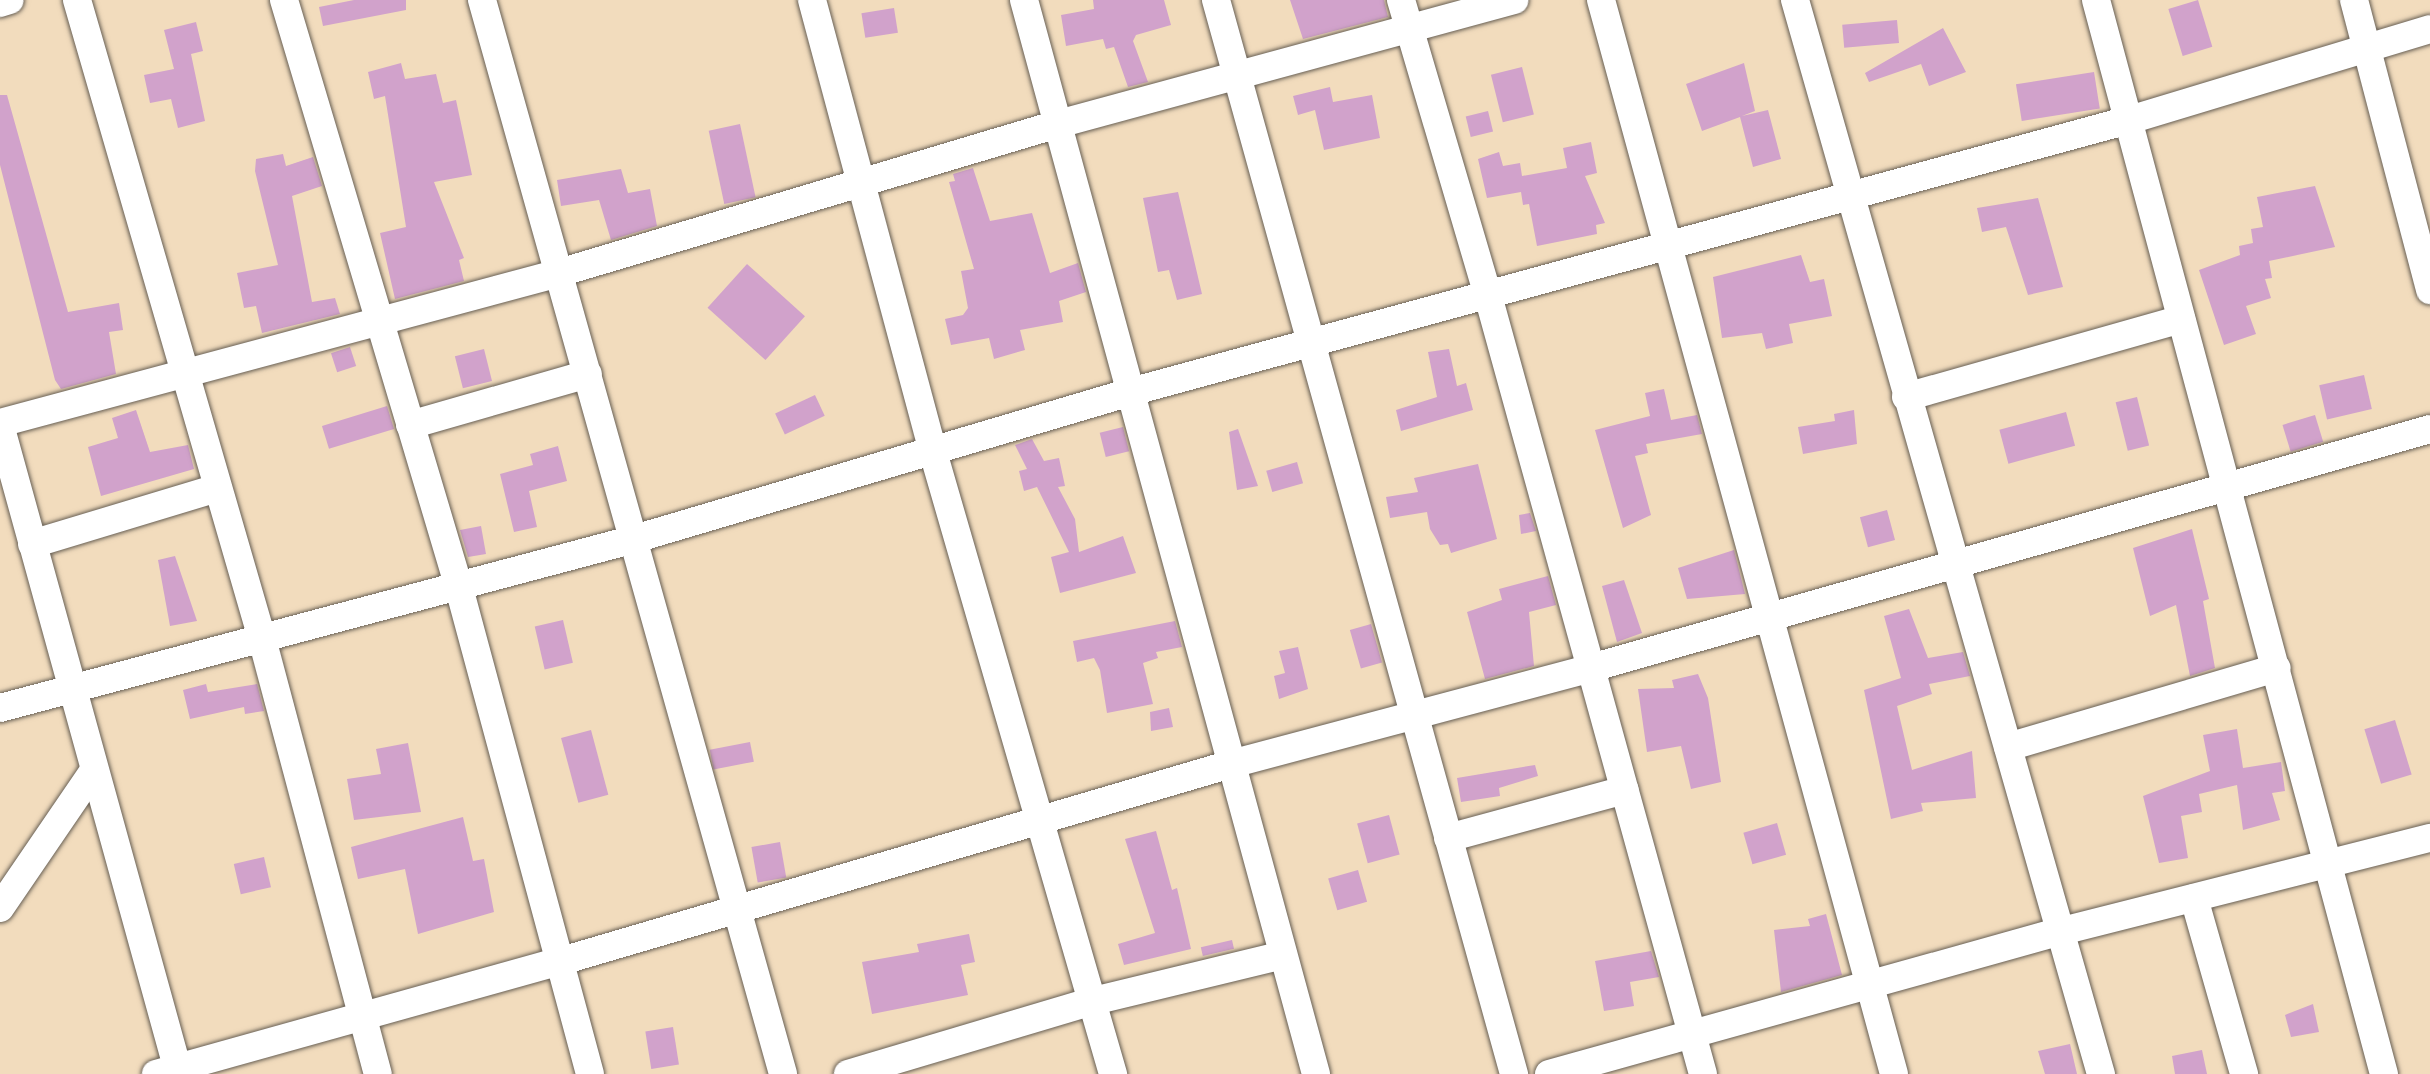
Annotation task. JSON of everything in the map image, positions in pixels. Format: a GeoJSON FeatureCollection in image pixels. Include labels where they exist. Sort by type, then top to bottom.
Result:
{"type":"FeatureCollection","features":[{"type":"Feature","properties":{"kind":"street"},"geometry":{"type":"LineString","coordinates":[[0,3],[10,0]]}},
{"type":"Feature","properties":{"kind":"street"},"geometry":{"type":"LineString","coordinates":[[77,0],[261,635],[378,1074]]}},
{"type":"Feature","properties":{"kind":"street"},"geometry":{"type":"LineString","coordinates":[[284,0],[458,584],[590,1074]]}},
{"type":"Feature","properties":{"kind":"street"},"geometry":{"type":"LineString","coordinates":[[482,0],[783,1074]]}},
{"type":"Feature","properties":{"kind":"street"},"geometry":{"type":"LineString","coordinates":[[812,0],[864,180],[933,452],[1043,817],[1113,1074]]}},
{"type":"Feature","properties":{"kind":"street"},"geometry":{"type":"LineString","coordinates":[[1024,0],[1134,391],[1316,1074]]}},
{"type":"Feature","properties":{"kind":"street"},"geometry":{"type":"LineString","coordinates":[[1216,0],[1514,1074]]}},
{"type":"Feature","properties":{"kind":"street"},"geometry":{"type":"LineString","coordinates":[[1401,0],[1487,292],[1703,1074]]}},
{"type":"Feature","properties":{"kind":"street"},"geometry":{"type":"LineString","coordinates":[[1514,0],[1058,124],[559,273],[184,371],[0,424],[94,770],[171,1072],[558,962],[1043,817],[1591,668],[2225,490],[2430,429]]}},
{"type":"Feature","properties":{"kind":"street"},"geometry":{"type":"LineString","coordinates":[[1601,0],[1894,1074]]}},
{"type":"Feature","properties":{"kind":"street"},"geometry":{"type":"LineString","coordinates":[[1795,0],[1847,196],[2101,1074]]}},
{"type":"Feature","properties":{"kind":"street"},"geometry":{"type":"LineString","coordinates":[[2096,0],[2225,490],[2277,668],[2381,1073]]}},
{"type":"Feature","properties":{"kind":"street"},"geometry":{"type":"LineString","coordinates":[[2354,0],[2430,290]]}},
{"type":"Feature","properties":{"kind":"street"},"geometry":{"type":"LineString","coordinates":[[0,708],[261,635],[631,540],[1134,391],[1487,292],[2129,120],[2430,29]]}},
{"type":"Feature","properties":{"kind":"street"},"geometry":{"type":"LineString","coordinates":[[1906,397],[2181,319]]}},
{"type":"Feature","properties":{"kind":"street"},"geometry":{"type":"LineString","coordinates":[[410,425],[588,374]]}},
{"type":"Feature","properties":{"kind":"street"},"geometry":{"type":"LineString","coordinates":[[32,544],[218,488]]}},
{"type":"Feature","properties":{"kind":"street"},"geometry":{"type":"LineString","coordinates":[[2008,747],[2277,668]]}},
{"type":"Feature","properties":{"kind":"street"},"geometry":{"type":"LineString","coordinates":[[0,908],[94,770]]}},
{"type":"Feature","properties":{"kind":"street"},"geometry":{"type":"LineString","coordinates":[[1448,838],[1625,790]]}},
{"type":"Feature","properties":{"kind":"street"},"geometry":{"type":"LineString","coordinates":[[1549,1074],[1869,988],[2058,932],[2430,838]]}},
{"type":"Feature","properties":{"kind":"street"},"geometry":{"type":"LineString","coordinates":[[2194,898],[2244,1074]]}},
{"type":"Feature","properties":{"kind":"street"},"geometry":{"type":"LineString","coordinates":[[848,1074],[1093,1001],[1283,955]]}},
{"type":"Feature","properties":{"kind":"building"},"geometry":{"type":"Polygon","coordinates":[[[354,0],[406,0],[406,10],[323,26],[319,7],[354,0]]]}},
{"type":"Feature","properties":{"kind":"building"},"geometry":{"type":"Polygon","coordinates":[[[1093,0],[1164,0],[1171,25],[1136,35],[1133,41],[1148,82],[1128,87],[1114,47],[1106,49],[1103,39],[1066,46],[1061,15],[1094,9],[1093,0]]]}},
{"type":"Feature","properties":{"kind":"building"},"geometry":{"type":"Polygon","coordinates":[[[1290,0],[1384,0],[1388,17],[1303,39],[1290,0]]]}},
{"type":"Feature","properties":{"kind":"building"},"geometry":{"type":"Polygon","coordinates":[[[2198,0],[2212,47],[2183,56],[2168,9],[2198,0]]]}},
{"type":"Feature","properties":{"kind":"building"},"geometry":{"type":"Polygon","coordinates":[[[894,8],[898,33],[865,38],[861,13],[894,8]]]}},
{"type":"Feature","properties":{"kind":"building"},"geometry":{"type":"Polygon","coordinates":[[[1897,20],[1899,43],[1844,48],[1842,25],[1897,20]]]}},
{"type":"Feature","properties":{"kind":"building"},"geometry":{"type":"Polygon","coordinates":[[[196,22],[203,51],[191,54],[205,121],[178,128],[171,99],[150,103],[144,75],[174,69],[164,30],[196,22]]]}},
{"type":"Feature","properties":{"kind":"building"},"geometry":{"type":"Polygon","coordinates":[[[1943,28],[1966,72],[1929,86],[1921,64],[1869,82],[1865,73],[1943,28]]]}},
{"type":"Feature","properties":{"kind":"building"},"geometry":{"type":"Polygon","coordinates":[[[401,63],[405,79],[436,74],[443,103],[456,100],[472,175],[434,182],[464,258],[459,260],[464,281],[395,299],[380,233],[406,227],[385,96],[374,99],[368,72],[401,63]]]}},
{"type":"Feature","properties":{"kind":"building"},"geometry":{"type":"Polygon","coordinates":[[[1744,63],[1755,111],[1742,116],[1768,110],[1781,159],[1753,167],[1740,117],[1702,131],[1686,84],[1744,63]]]}},
{"type":"Feature","properties":{"kind":"building"},"geometry":{"type":"Polygon","coordinates":[[[1522,67],[1534,115],[1503,122],[1491,75],[1522,67]]]}},
{"type":"Feature","properties":{"kind":"building"},"geometry":{"type":"Polygon","coordinates":[[[2094,72],[2100,109],[2022,121],[2016,84],[2094,72]]]}},
{"type":"Feature","properties":{"kind":"building"},"geometry":{"type":"Polygon","coordinates":[[[1330,87],[1333,102],[1372,95],[1380,138],[1324,150],[1315,110],[1298,115],[1293,96],[1330,87]]]}},
{"type":"Feature","properties":{"kind":"building"},"geometry":{"type":"Polygon","coordinates":[[[0,95],[7,95],[68,312],[119,303],[123,330],[109,332],[116,374],[61,389],[55,380],[0,165],[0,95]]]}},
{"type":"Feature","properties":{"kind":"building"},"geometry":{"type":"Polygon","coordinates":[[[1488,111],[1493,131],[1471,137],[1466,117],[1488,111]]]}},
{"type":"Feature","properties":{"kind":"building"},"geometry":{"type":"Polygon","coordinates":[[[740,124],[756,197],[724,204],[709,131],[740,124]]]}},
{"type":"Feature","properties":{"kind":"building"},"geometry":{"type":"Polygon","coordinates":[[[1591,142],[1597,173],[1585,176],[1605,223],[1596,225],[1597,234],[1537,246],[1529,204],[1523,205],[1521,192],[1487,198],[1478,159],[1499,152],[1503,166],[1520,163],[1522,176],[1567,168],[1563,148],[1591,142]]]}},
{"type":"Feature","properties":{"kind":"building"},"geometry":{"type":"Polygon","coordinates":[[[283,154],[286,166],[313,157],[322,186],[292,196],[312,302],[335,298],[340,314],[262,333],[256,306],[244,308],[237,273],[278,265],[255,171],[256,159],[283,154]]]}},
{"type":"Feature","properties":{"kind":"building"},"geometry":{"type":"Polygon","coordinates":[[[973,168],[990,221],[1032,213],[1050,273],[1078,263],[1086,292],[1059,301],[1063,322],[1020,330],[1025,350],[994,359],[989,338],[951,345],[945,319],[963,315],[968,308],[961,271],[974,269],[949,182],[955,181],[953,174],[973,168]]]}},
{"type":"Feature","properties":{"kind":"building"},"geometry":{"type":"Polygon","coordinates":[[[621,169],[628,193],[650,189],[657,226],[611,240],[599,200],[561,206],[557,180],[621,169]]]}},
{"type":"Feature","properties":{"kind":"building"},"geometry":{"type":"Polygon","coordinates":[[[2315,186],[2335,247],[2269,261],[2272,278],[2265,279],[2271,298],[2246,306],[2256,334],[2224,345],[2199,270],[2240,255],[2239,246],[2253,243],[2251,229],[2263,227],[2257,197],[2315,186]]]}},
{"type":"Feature","properties":{"kind":"building"},"geometry":{"type":"Polygon","coordinates":[[[1178,192],[1202,294],[1177,300],[1169,270],[1158,272],[1143,198],[1178,192]]]}},
{"type":"Feature","properties":{"kind":"building"},"geometry":{"type":"Polygon","coordinates":[[[2038,198],[2063,287],[2028,295],[2006,227],[1982,232],[1977,208],[2038,198]]]}},
{"type":"Feature","properties":{"kind":"building"},"geometry":{"type":"Polygon","coordinates":[[[1801,255],[1810,282],[1824,279],[1832,316],[1789,324],[1793,343],[1766,349],[1762,333],[1722,338],[1713,277],[1801,255]]]}},
{"type":"Feature","properties":{"kind":"building"},"geometry":{"type":"Polygon","coordinates":[[[747,264],[805,316],[765,360],[708,308],[747,264]]]}},
{"type":"Feature","properties":{"kind":"building"},"geometry":{"type":"Polygon","coordinates":[[[350,347],[356,366],[337,372],[331,353],[350,347]]]}},
{"type":"Feature","properties":{"kind":"building"},"geometry":{"type":"Polygon","coordinates":[[[484,349],[492,381],[463,388],[455,356],[484,349]]]}},
{"type":"Feature","properties":{"kind":"building"},"geometry":{"type":"Polygon","coordinates":[[[1449,349],[1457,386],[1466,383],[1473,410],[1401,431],[1396,410],[1437,397],[1428,352],[1449,349]]]}},
{"type":"Feature","properties":{"kind":"building"},"geometry":{"type":"Polygon","coordinates":[[[2364,375],[2372,409],[2327,419],[2319,385],[2364,375]]]}},
{"type":"Feature","properties":{"kind":"building"},"geometry":{"type":"Polygon","coordinates":[[[1664,389],[1671,420],[1697,415],[1702,434],[1646,444],[1648,453],[1635,456],[1651,515],[1623,528],[1595,430],[1650,416],[1645,393],[1664,389]]]}},
{"type":"Feature","properties":{"kind":"building"},"geometry":{"type":"Polygon","coordinates":[[[815,395],[825,416],[785,434],[775,414],[815,395]]]}},
{"type":"Feature","properties":{"kind":"building"},"geometry":{"type":"Polygon","coordinates":[[[2137,397],[2149,446],[2128,451],[2116,402],[2137,397]]]}},
{"type":"Feature","properties":{"kind":"building"},"geometry":{"type":"Polygon","coordinates":[[[387,406],[394,429],[329,449],[322,426],[387,406]]]}},
{"type":"Feature","properties":{"kind":"building"},"geometry":{"type":"Polygon","coordinates":[[[136,410],[150,452],[188,445],[194,469],[101,496],[88,447],[118,438],[112,418],[136,410]]]}},
{"type":"Feature","properties":{"kind":"building"},"geometry":{"type":"Polygon","coordinates":[[[1854,410],[1857,444],[1803,454],[1798,427],[1835,421],[1834,414],[1854,410]]]}},
{"type":"Feature","properties":{"kind":"building"},"geometry":{"type":"Polygon","coordinates":[[[2066,412],[2075,446],[2008,464],[1999,430],[2066,412]]]}},
{"type":"Feature","properties":{"kind":"building"},"geometry":{"type":"Polygon","coordinates":[[[2315,415],[2323,442],[2291,452],[2282,425],[2315,415]]]}},
{"type":"Feature","properties":{"kind":"building"},"geometry":{"type":"Polygon","coordinates":[[[1123,427],[1129,451],[1106,457],[1100,433],[1123,427]]]}},
{"type":"Feature","properties":{"kind":"building"},"geometry":{"type":"Polygon","coordinates":[[[1238,429],[1258,486],[1237,490],[1229,432],[1238,429]]]}},
{"type":"Feature","properties":{"kind":"building"},"geometry":{"type":"Polygon","coordinates":[[[1032,439],[1044,461],[1059,458],[1065,486],[1058,487],[1075,519],[1079,552],[1123,536],[1136,573],[1060,593],[1051,557],[1069,552],[1037,487],[1024,491],[1019,471],[1027,469],[1015,445],[1032,439]]]}},
{"type":"Feature","properties":{"kind":"building"},"geometry":{"type":"Polygon","coordinates":[[[558,446],[567,481],[529,491],[537,527],[514,532],[500,474],[533,465],[530,454],[558,446]]]}},
{"type":"Feature","properties":{"kind":"building"},"geometry":{"type":"Polygon","coordinates":[[[1297,462],[1303,483],[1272,492],[1266,471],[1297,462]]]}},
{"type":"Feature","properties":{"kind":"building"},"geometry":{"type":"Polygon","coordinates":[[[1478,464],[1497,539],[1451,553],[1448,544],[1440,545],[1430,529],[1427,512],[1390,518],[1386,497],[1418,492],[1414,478],[1478,464]]]}},
{"type":"Feature","properties":{"kind":"building"},"geometry":{"type":"Polygon","coordinates":[[[1887,510],[1895,540],[1868,547],[1860,517],[1887,510]]]}},
{"type":"Feature","properties":{"kind":"building"},"geometry":{"type":"Polygon","coordinates":[[[1530,513],[1536,531],[1521,534],[1519,515],[1530,513]]]}},
{"type":"Feature","properties":{"kind":"building"},"geometry":{"type":"Polygon","coordinates":[[[481,526],[486,554],[468,557],[460,530],[481,526]]]}},
{"type":"Feature","properties":{"kind":"building"},"geometry":{"type":"Polygon","coordinates":[[[2192,529],[2209,599],[2203,601],[2215,668],[2190,676],[2176,605],[2150,616],[2133,548],[2192,529]]]}},
{"type":"Feature","properties":{"kind":"building"},"geometry":{"type":"Polygon","coordinates":[[[1734,550],[1745,594],[1687,599],[1678,568],[1734,550]]]}},
{"type":"Feature","properties":{"kind":"building"},"geometry":{"type":"Polygon","coordinates":[[[175,556],[197,621],[170,626],[158,560],[175,556]]]}},
{"type":"Feature","properties":{"kind":"building"},"geometry":{"type":"Polygon","coordinates":[[[1548,576],[1556,605],[1529,612],[1534,666],[1485,679],[1467,612],[1502,600],[1499,589],[1548,576]]]}},
{"type":"Feature","properties":{"kind":"building"},"geometry":{"type":"Polygon","coordinates":[[[1624,580],[1642,633],[1617,642],[1602,586],[1624,580]]]}},
{"type":"Feature","properties":{"kind":"building"},"geometry":{"type":"Polygon","coordinates":[[[1909,609],[1928,658],[1963,652],[1970,676],[1929,684],[1932,694],[1897,706],[1912,770],[1972,751],[1976,798],[1921,803],[1923,811],[1891,819],[1864,690],[1901,678],[1884,616],[1909,609]]]}},
{"type":"Feature","properties":{"kind":"building"},"geometry":{"type":"Polygon","coordinates":[[[563,620],[573,663],[545,669],[535,627],[563,620]]]}},
{"type":"Feature","properties":{"kind":"building"},"geometry":{"type":"Polygon","coordinates":[[[1175,621],[1182,647],[1156,652],[1158,658],[1143,663],[1153,704],[1107,713],[1100,670],[1094,658],[1077,662],[1073,641],[1175,621]]]}},
{"type":"Feature","properties":{"kind":"building"},"geometry":{"type":"Polygon","coordinates":[[[1371,624],[1382,662],[1361,669],[1350,630],[1371,624]]]}},
{"type":"Feature","properties":{"kind":"building"},"geometry":{"type":"Polygon","coordinates":[[[1298,647],[1308,689],[1279,699],[1274,676],[1285,673],[1279,651],[1298,647]]]}},
{"type":"Feature","properties":{"kind":"building"},"geometry":{"type":"Polygon","coordinates":[[[1698,674],[1708,698],[1721,782],[1691,789],[1681,746],[1647,752],[1638,689],[1674,688],[1672,680],[1698,674]]]}},
{"type":"Feature","properties":{"kind":"building"},"geometry":{"type":"Polygon","coordinates":[[[206,684],[208,692],[257,684],[264,711],[245,714],[244,707],[190,719],[183,690],[206,684]]]}},
{"type":"Feature","properties":{"kind":"building"},"geometry":{"type":"Polygon","coordinates":[[[1169,708],[1173,727],[1151,731],[1150,712],[1169,708]]]}},
{"type":"Feature","properties":{"kind":"building"},"geometry":{"type":"Polygon","coordinates":[[[2395,720],[2412,775],[2381,784],[2364,729],[2395,720]]]}},
{"type":"Feature","properties":{"kind":"building"},"geometry":{"type":"Polygon","coordinates":[[[2237,729],[2243,768],[2281,762],[2285,791],[2272,793],[2280,820],[2243,830],[2237,785],[2199,794],[2202,812],[2181,816],[2188,858],[2159,863],[2143,796],[2210,771],[2203,735],[2237,729]]]}},
{"type":"Feature","properties":{"kind":"building"},"geometry":{"type":"Polygon","coordinates":[[[591,730],[608,795],[578,803],[561,738],[591,730]]]}},
{"type":"Feature","properties":{"kind":"building"},"geometry":{"type":"Polygon","coordinates":[[[750,742],[754,762],[714,769],[710,750],[750,742]]]}},
{"type":"Feature","properties":{"kind":"building"},"geometry":{"type":"Polygon","coordinates":[[[408,743],[421,812],[354,820],[347,779],[381,774],[376,749],[408,743]]]}},
{"type":"Feature","properties":{"kind":"building"},"geometry":{"type":"Polygon","coordinates":[[[1535,765],[1538,776],[1499,788],[1500,796],[1461,802],[1457,778],[1535,765]]]}},
{"type":"Feature","properties":{"kind":"building"},"geometry":{"type":"Polygon","coordinates":[[[1389,815],[1400,855],[1368,863],[1357,824],[1389,815]]]}},
{"type":"Feature","properties":{"kind":"building"},"geometry":{"type":"Polygon","coordinates":[[[463,817],[473,861],[484,859],[494,912],[418,934],[405,869],[358,879],[351,847],[463,817]]]}},
{"type":"Feature","properties":{"kind":"building"},"geometry":{"type":"Polygon","coordinates":[[[1777,823],[1786,855],[1752,864],[1743,833],[1777,823]]]}},
{"type":"Feature","properties":{"kind":"building"},"geometry":{"type":"Polygon","coordinates":[[[1156,831],[1172,890],[1177,888],[1191,949],[1124,965],[1118,944],[1155,933],[1125,839],[1156,831]]]}},
{"type":"Feature","properties":{"kind":"building"},"geometry":{"type":"Polygon","coordinates":[[[780,842],[786,877],[758,882],[751,847],[780,842]]]}},
{"type":"Feature","properties":{"kind":"building"},"geometry":{"type":"Polygon","coordinates":[[[264,857],[271,887],[241,894],[234,864],[264,857]]]}},
{"type":"Feature","properties":{"kind":"building"},"geometry":{"type":"Polygon","coordinates":[[[1358,870],[1367,902],[1337,910],[1328,879],[1358,870]]]}},
{"type":"Feature","properties":{"kind":"building"},"geometry":{"type":"Polygon","coordinates":[[[1826,914],[1842,975],[1781,992],[1774,930],[1810,926],[1808,919],[1826,914]]]}},
{"type":"Feature","properties":{"kind":"building"},"geometry":{"type":"Polygon","coordinates":[[[969,934],[975,962],[961,965],[968,995],[872,1014],[862,962],[919,952],[917,944],[969,934]]]}},
{"type":"Feature","properties":{"kind":"building"},"geometry":{"type":"Polygon","coordinates":[[[1232,940],[1234,949],[1203,956],[1201,947],[1232,940]]]}},
{"type":"Feature","properties":{"kind":"building"},"geometry":{"type":"Polygon","coordinates":[[[1651,951],[1659,977],[1630,982],[1634,1006],[1604,1011],[1595,961],[1651,951]]]}},
{"type":"Feature","properties":{"kind":"building"},"geometry":{"type":"Polygon","coordinates":[[[2313,1004],[2319,1032],[2291,1037],[2285,1015],[2313,1004]]]}},
{"type":"Feature","properties":{"kind":"building"},"geometry":{"type":"Polygon","coordinates":[[[673,1027],[679,1065],[651,1069],[645,1031],[673,1027]]]}},
{"type":"Feature","properties":{"kind":"building"},"geometry":{"type":"Polygon","coordinates":[[[2070,1044],[2077,1074],[2045,1074],[2038,1051],[2070,1044]]]}},
{"type":"Feature","properties":{"kind":"building"},"geometry":{"type":"Polygon","coordinates":[[[2202,1050],[2207,1074],[2175,1074],[2172,1056],[2202,1050]]]}}]}
